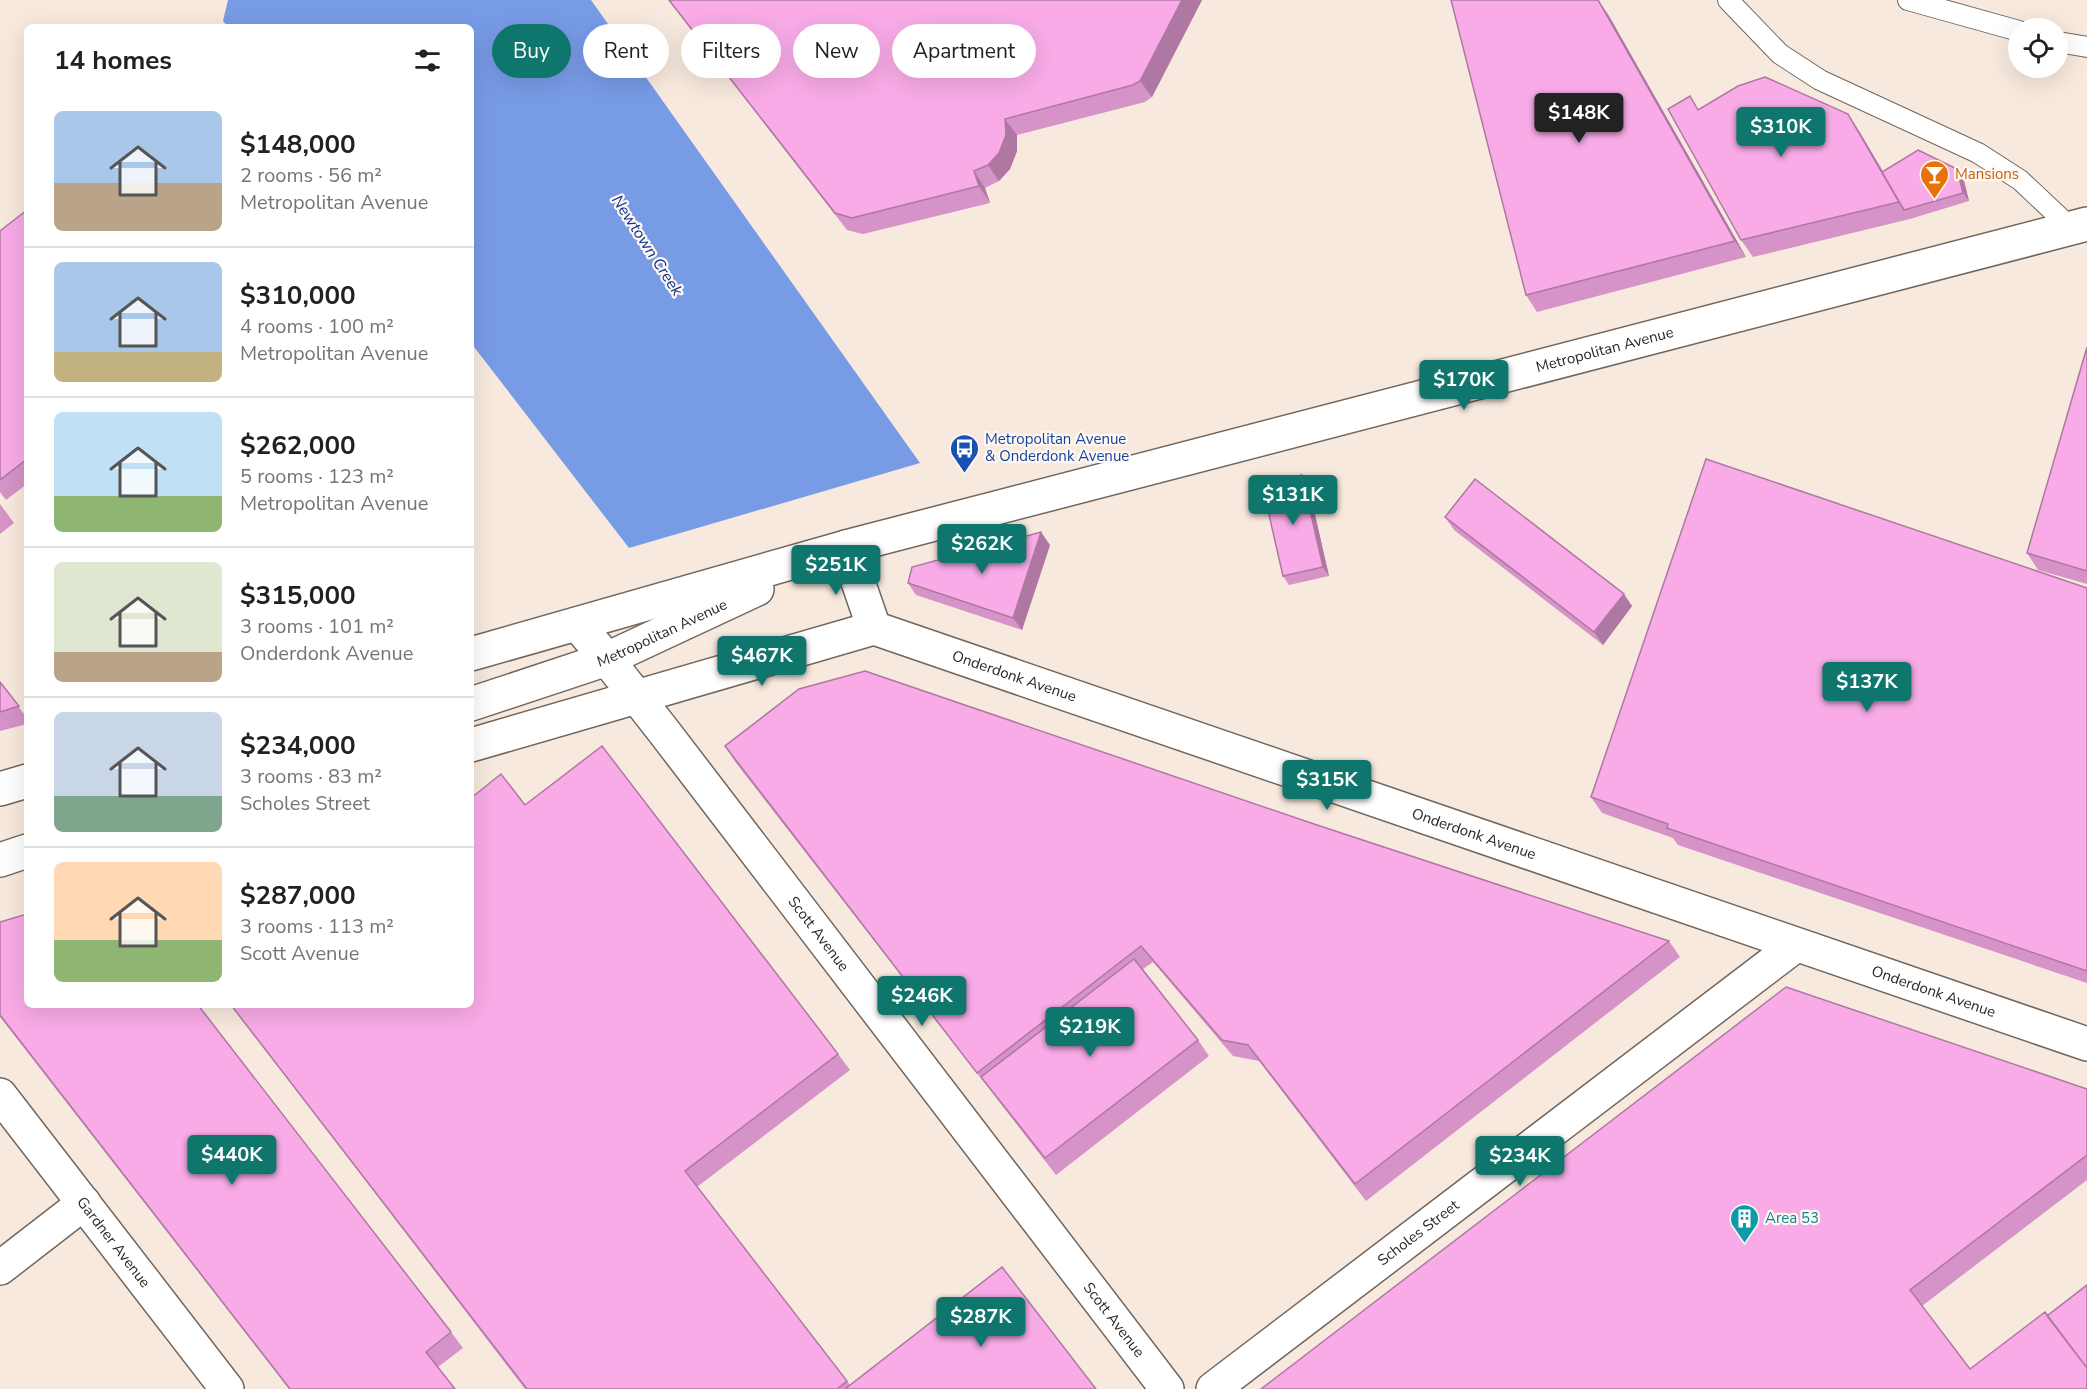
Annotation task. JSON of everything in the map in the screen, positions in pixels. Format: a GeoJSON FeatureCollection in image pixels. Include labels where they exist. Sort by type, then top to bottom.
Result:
{"type":"FeatureCollection","features":[{"type":"Feature","properties":{"kind":"street","name":"Metropolitan Avenue"},"geometry":{"type":"LineString","coordinates":[[474,653],[846,547],[2079,226]]}},
{"type":"Feature","properties":{"kind":"street","name":"Metropolitan Avenue"},"geometry":{"type":"LineString","coordinates":[[474,703],[608,659],[846,547]]}},
{"type":"Feature","properties":{"kind":"street"},"geometry":{"type":"LineString","coordinates":[[474,744],[874,628],[846,547]]}},
{"type":"Feature","properties":{"kind":"street","name":"Scott Avenue"},"geometry":{"type":"LineString","coordinates":[[577,624],[608,659],[1167,1389]]}},
{"type":"Feature","properties":{"kind":"street","name":"Onderdonk Avenue"},"geometry":{"type":"LineString","coordinates":[[874,628],[2087,1044]]}},
{"type":"Feature","properties":{"kind":"street"},"geometry":{"type":"LineString","coordinates":[[0,789],[24,782]]}},
{"type":"Feature","properties":{"kind":"street"},"geometry":{"type":"LineString","coordinates":[[0,860],[24,852]]}},
{"type":"Feature","properties":{"kind":"street","name":"Scholes Street"},"geometry":{"type":"LineString","coordinates":[[1213,1389],[1796,945]]}},
{"type":"Feature","properties":{"kind":"street","name":"Gardner Avenue"},"geometry":{"type":"LineString","coordinates":[[0,1095],[226,1389]]}},
{"type":"Feature","properties":{"kind":"street"},"geometry":{"type":"LineString","coordinates":[[0,1268],[84,1203]]}},
{"type":"Feature","properties":{"kind":"lane"},"geometry":{"type":"LineString","coordinates":[[1728,0],[1780,54],[1820,80],[1978,153],[2020,180],[2079,226]]}},
{"type":"Feature","properties":{"kind":"lane"},"geometry":{"type":"LineString","coordinates":[[1908,0],[2008,28]]}},
{"type":"Feature","properties":{"kind":"lane"},"geometry":{"type":"LineString","coordinates":[[2068,44],[2087,47]]}},
{"type":"Feature","properties":{"kind":"water","name":"Newtown Creek"},"geometry":{"type":"Polygon","coordinates":[[[228,0],[591,0],[608,24],[583,24],[583,78],[646,78],[920,463],[629,548],[474,347],[474,24],[226,24],[223,21],[228,0]]]}},
{"type":"Feature","properties":{"kind":"building"},"geometry":{"type":"Polygon","coordinates":[[[669,0],[1182,0],[1140,81],[1133,85],[1005,119],[1006,135],[999,153],[988,165],[974,171],[979,186],[852,218],[835,213],[730,78],[781,78],[781,24],[688,24],[669,0]]]}},
{"type":"Feature","properties":{"kind":"building"},"geometry":{"type":"Polygon","coordinates":[[[1451,0],[1598,0],[1735,241],[1526,295],[1451,0]]]}},
{"type":"Feature","properties":{"kind":"building"},"geometry":{"type":"Polygon","coordinates":[[[1765,77],[1848,114],[1899,202],[1741,240],[1668,109],[1690,96],[1698,110],[1738,86],[1765,77]]]}},
{"type":"Feature","properties":{"kind":"building"},"geometry":{"type":"Polygon","coordinates":[[[1918,150],[1957,169],[1963,193],[1904,210],[1882,172],[1918,150]]]}},
{"type":"Feature","properties":{"kind":"building"},"geometry":{"type":"Polygon","coordinates":[[[24,212],[24,461],[0,480],[0,231],[24,212]]]}},
{"type":"Feature","properties":{"kind":"building"},"geometry":{"type":"Polygon","coordinates":[[[2087,347],[2087,571],[2027,553],[2087,347]]]}},
{"type":"Feature","properties":{"kind":"building"},"geometry":{"type":"Polygon","coordinates":[[[1706,459],[2087,588],[2087,971],[1667,828],[1668,824],[1591,797],[1706,459]]]}},
{"type":"Feature","properties":{"kind":"building"},"geometry":{"type":"Polygon","coordinates":[[[1302,475],[1323,567],[1283,576],[1262,484],[1302,475]]]}},
{"type":"Feature","properties":{"kind":"building"},"geometry":{"type":"Polygon","coordinates":[[[1475,479],[1624,594],[1594,632],[1445,517],[1475,479]]]}},
{"type":"Feature","properties":{"kind":"building"},"geometry":{"type":"Polygon","coordinates":[[[1041,532],[1013,618],[908,583],[912,567],[1041,532]]]}},
{"type":"Feature","properties":{"kind":"building"},"geometry":{"type":"Polygon","coordinates":[[[865,671],[1314,824],[1669,941],[1355,1184],[1248,1045],[1222,1040],[1141,946],[977,1073],[725,746],[799,689],[865,671]]]}},
{"type":"Feature","properties":{"kind":"building"},"geometry":{"type":"Polygon","coordinates":[[[0,682],[19,706],[0,712],[0,682]]]}},
{"type":"Feature","properties":{"kind":"building"},"geometry":{"type":"Polygon","coordinates":[[[602,746],[838,1054],[685,1171],[847,1381],[837,1389],[527,1389],[233,1008],[474,1008],[474,796],[501,774],[525,805],[602,746]]]}},
{"type":"Feature","properties":{"kind":"building"},"geometry":{"type":"Polygon","coordinates":[[[24,915],[24,1008],[200,1008],[451,1332],[426,1352],[455,1389],[290,1389],[0,1015],[0,922],[24,915]]]}},
{"type":"Feature","properties":{"kind":"building"},"geometry":{"type":"Polygon","coordinates":[[[1134,959],[1198,1040],[1045,1158],[981,1077],[1134,959]]]}},
{"type":"Feature","properties":{"kind":"building","name":"Area 53"},"geometry":{"type":"Polygon","coordinates":[[[1786,987],[2087,1089],[2087,1155],[1910,1290],[1970,1369],[2045,1312],[2087,1368],[2087,1389],[1261,1389],[1786,987]]]}},
{"type":"Feature","properties":{"kind":"building"},"geometry":{"type":"Polygon","coordinates":[[[1002,1267],[1096,1389],[845,1389],[1002,1267]]]}},
{"type":"Feature","properties":{"kind":"building"},"geometry":{"type":"Polygon","coordinates":[[[2087,1285],[2087,1368],[2047,1316],[2087,1285]]]}},
{"type":"Feature","properties":{"kind":"place","name":"Mansions"},"geometry":{"type":"Point","coordinates":[1934,200]}},
{"type":"Feature","properties":{"kind":"place","name":"Metropolitan Avenue & Onderdonk Avenue"},"geometry":{"type":"Point","coordinates":[964,474]}},
{"type":"Feature","properties":{"kind":"place","name":"Area 53"},"geometry":{"type":"Point","coordinates":[1744,1244]}}]}
